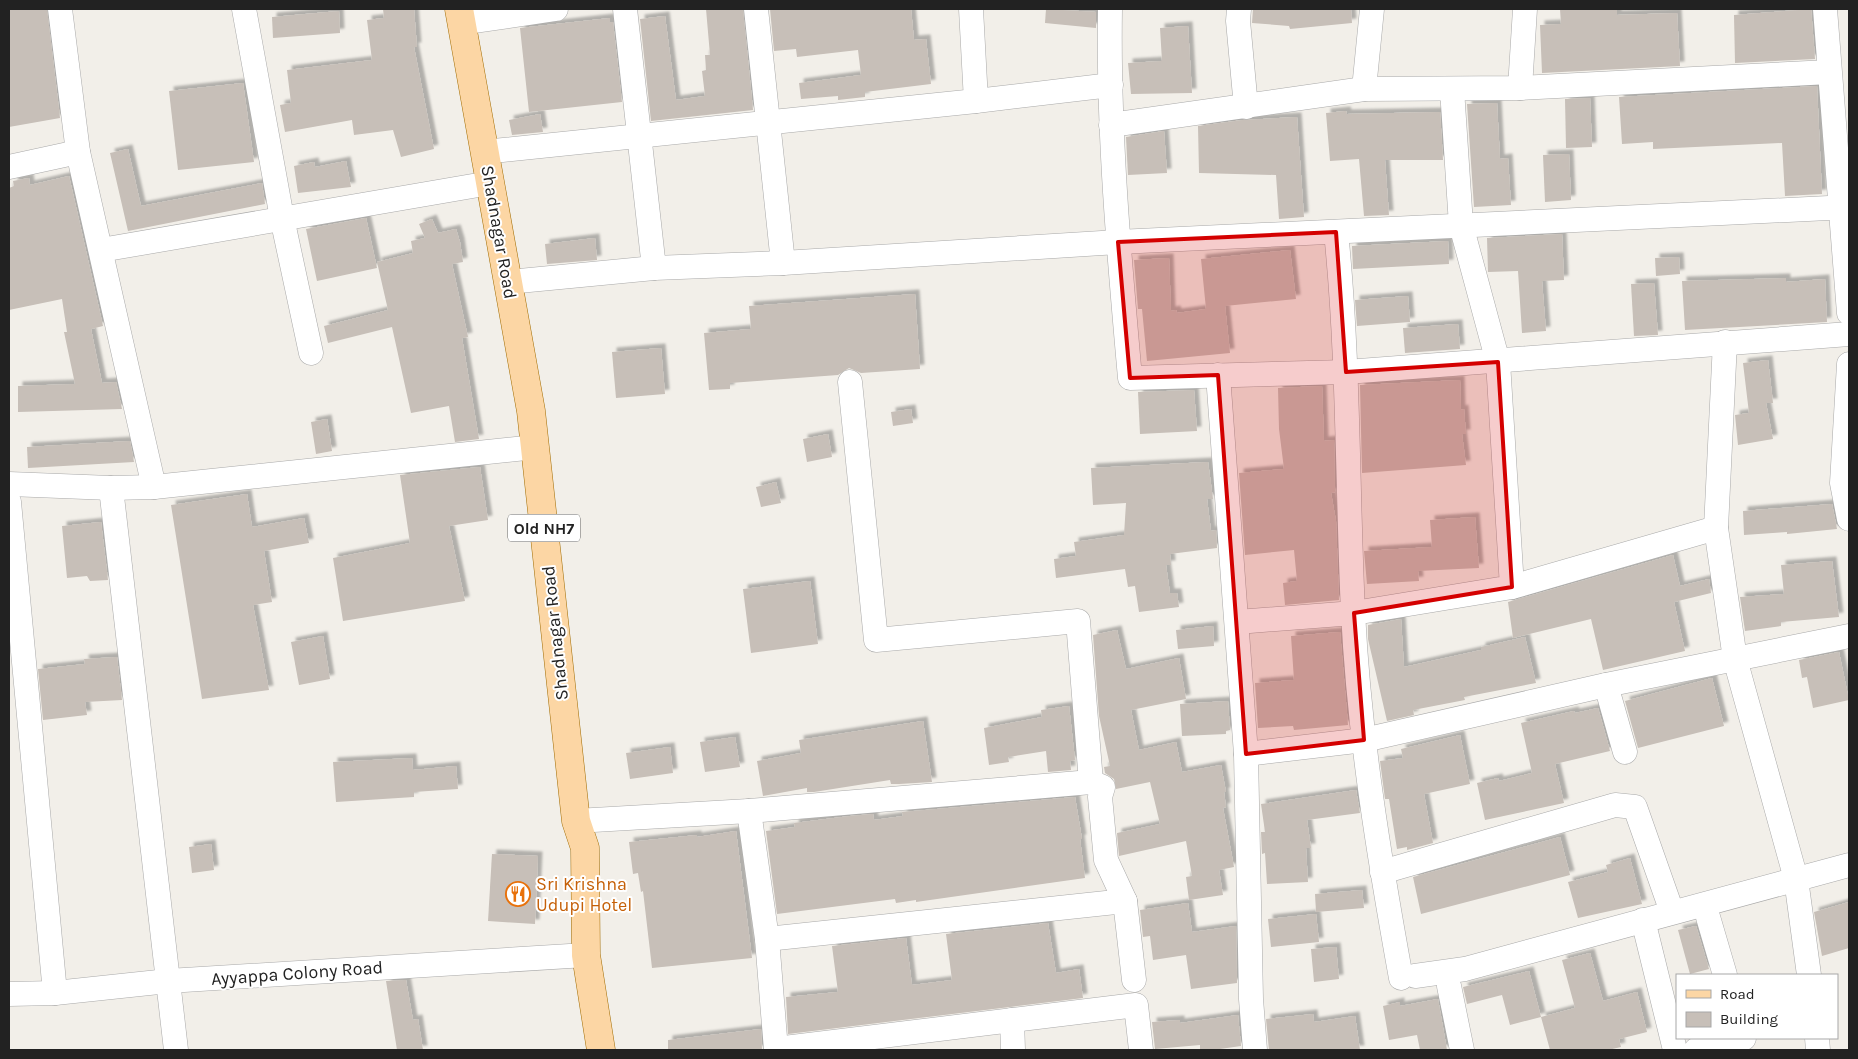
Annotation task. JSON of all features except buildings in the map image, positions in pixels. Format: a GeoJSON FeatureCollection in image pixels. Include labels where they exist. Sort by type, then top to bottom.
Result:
{"type":"FeatureCollection","features":[{"type":"Feature","properties":{"kind":"main road","name":"Shadnagar Road"},"geometry":{"type":"LineString","coordinates":[[460,16],[508,282],[535,447],[576,821],[585,848],[586,955],[601,1050]]}},
{"type":"Feature","properties":{"kind":"street"},"geometry":{"type":"LineString","coordinates":[[60,9],[78,152],[154,487]]}},
{"type":"Feature","properties":{"kind":"street"},"geometry":{"type":"LineString","coordinates":[[244,9],[282,218],[311,353]]}},
{"type":"Feature","properties":{"kind":"street"},"geometry":{"type":"LineString","coordinates":[[460,16],[556,9]]}},
{"type":"Feature","properties":{"kind":"street"},"geometry":{"type":"LineString","coordinates":[[625,9],[654,268]]}},
{"type":"Feature","properties":{"kind":"street"},"geometry":{"type":"LineString","coordinates":[[756,9],[783,264]]}},
{"type":"Feature","properties":{"kind":"street"},"geometry":{"type":"LineString","coordinates":[[971,9],[976,101]]}},
{"type":"Feature","properties":{"kind":"street"},"geometry":{"type":"LineString","coordinates":[[1110,9],[1111,125],[1118,242],[1130,378],[1346,372],[1849,334]]}},
{"type":"Feature","properties":{"kind":"street"},"geometry":{"type":"LineString","coordinates":[[1239,9],[1238,21],[1246,106]]}},
{"type":"Feature","properties":{"kind":"street"},"geometry":{"type":"LineString","coordinates":[[1364,89],[1372,9]]}},
{"type":"Feature","properties":{"kind":"street"},"geometry":{"type":"LineString","coordinates":[[1520,88],[1525,9]]}},
{"type":"Feature","properties":{"kind":"street"},"geometry":{"type":"LineString","coordinates":[[1825,9],[1829,72],[1844,207],[1849,313]]}},
{"type":"Feature","properties":{"kind":"street"},"geometry":{"type":"LineString","coordinates":[[1111,125],[1364,89],[1520,88],[1829,72]]}},
{"type":"Feature","properties":{"kind":"street"},"geometry":{"type":"LineString","coordinates":[[484,152],[976,101],[1111,85]]}},
{"type":"Feature","properties":{"kind":"street"},"geometry":{"type":"LineString","coordinates":[[1452,89],[1461,225],[1498,362],[1512,587]]}},
{"type":"Feature","properties":{"kind":"street"},"geometry":{"type":"LineString","coordinates":[[9,167],[78,152]]}},
{"type":"Feature","properties":{"kind":"street"},"geometry":{"type":"LineString","coordinates":[[101,250],[490,183]]}},
{"type":"Feature","properties":{"kind":"street"},"geometry":{"type":"LineString","coordinates":[[508,282],[654,268],[783,264],[1118,242],[1844,207]]}},
{"type":"Feature","properties":{"kind":"street"},"geometry":{"type":"LineString","coordinates":[[1336,232],[1346,372],[1354,613],[1364,740],[1382,872],[1408,977],[1465,969],[1849,865]]}},
{"type":"Feature","properties":{"kind":"street"},"geometry":{"type":"LineString","coordinates":[[1726,342],[1716,528],[1735,659],[1796,879],[1808,974]]}},
{"type":"Feature","properties":{"kind":"street"},"geometry":{"type":"LineString","coordinates":[[1849,364],[1846,482],[1849,519]]}},
{"type":"Feature","properties":{"kind":"street"},"geometry":{"type":"LineString","coordinates":[[1218,375],[1246,754],[1251,999],[1255,1050]]}},
{"type":"Feature","properties":{"kind":"street"},"geometry":{"type":"LineString","coordinates":[[850,382],[876,640],[1078,621],[1091,782]]}},
{"type":"Feature","properties":{"kind":"street"},"geometry":{"type":"LineString","coordinates":[[9,484],[111,488],[154,487],[535,447]]}},
{"type":"Feature","properties":{"kind":"street"},"geometry":{"type":"LineString","coordinates":[[111,488],[176,1050]]}},
{"type":"Feature","properties":{"kind":"street"},"geometry":{"type":"LineString","coordinates":[[9,502],[55,992]]}},
{"type":"Feature","properties":{"kind":"street"},"geometry":{"type":"LineString","coordinates":[[1237,622],[1354,613],[1512,587],[1716,528]]}},
{"type":"Feature","properties":{"kind":"street"},"geometry":{"type":"LineString","coordinates":[[1246,754],[1364,740],[1606,685],[1849,636]]}},
{"type":"Feature","properties":{"kind":"street"},"geometry":{"type":"LineString","coordinates":[[1606,685],[1625,752]]}},
{"type":"Feature","properties":{"kind":"street"},"geometry":{"type":"LineString","coordinates":[[576,821],[749,811],[1091,782],[1103,787],[1100,797],[1106,860],[1125,901],[1134,980]]}},
{"type":"Feature","properties":{"kind":"street"},"geometry":{"type":"LineString","coordinates":[[1382,872],[1615,805],[1635,807],[1672,912]]}},
{"type":"Feature","properties":{"kind":"street"},"geometry":{"type":"LineString","coordinates":[[749,811],[767,939],[776,1050],[1136,1005],[1140,1050]]}},
{"type":"Feature","properties":{"kind":"street"},"geometry":{"type":"LineString","coordinates":[[767,939],[1125,901]]}},
{"type":"Feature","properties":{"kind":"street"},"geometry":{"type":"LineString","coordinates":[[1708,917],[1725,974]]}},
{"type":"Feature","properties":{"kind":"street"},"geometry":{"type":"LineString","coordinates":[[1643,920],[1675,1050]]}},
{"type":"Feature","properties":{"kind":"street","name":"Ayyappa Colony Road"},"geometry":{"type":"LineString","coordinates":[[9,994],[55,992],[168,980],[586,955]]}},
{"type":"Feature","properties":{"kind":"street"},"geometry":{"type":"LineString","coordinates":[[1449,986],[1462,1050]]}},
{"type":"Feature","properties":{"kind":"street"},"geometry":{"type":"LineString","coordinates":[[1012,1020],[1013,1050]]}},
{"type":"Feature","properties":{"kind":"street"},"geometry":{"type":"LineString","coordinates":[[1696,1050],[1720,1047],[1741,1039]]}},
{"type":"Feature","properties":{"kind":"highlighted area"},"geometry":{"type":"Polygon","coordinates":[[[1336,232],[1346,372],[1498,362],[1512,587],[1354,613],[1364,740],[1246,754],[1218,375],[1130,378],[1118,242],[1336,232]]]}},
{"type":"Feature","properties":{"kind":"place","name":"Sri Krishna Udupi Hotel"},"geometry":{"type":"Point","coordinates":[518,894]}}]}
